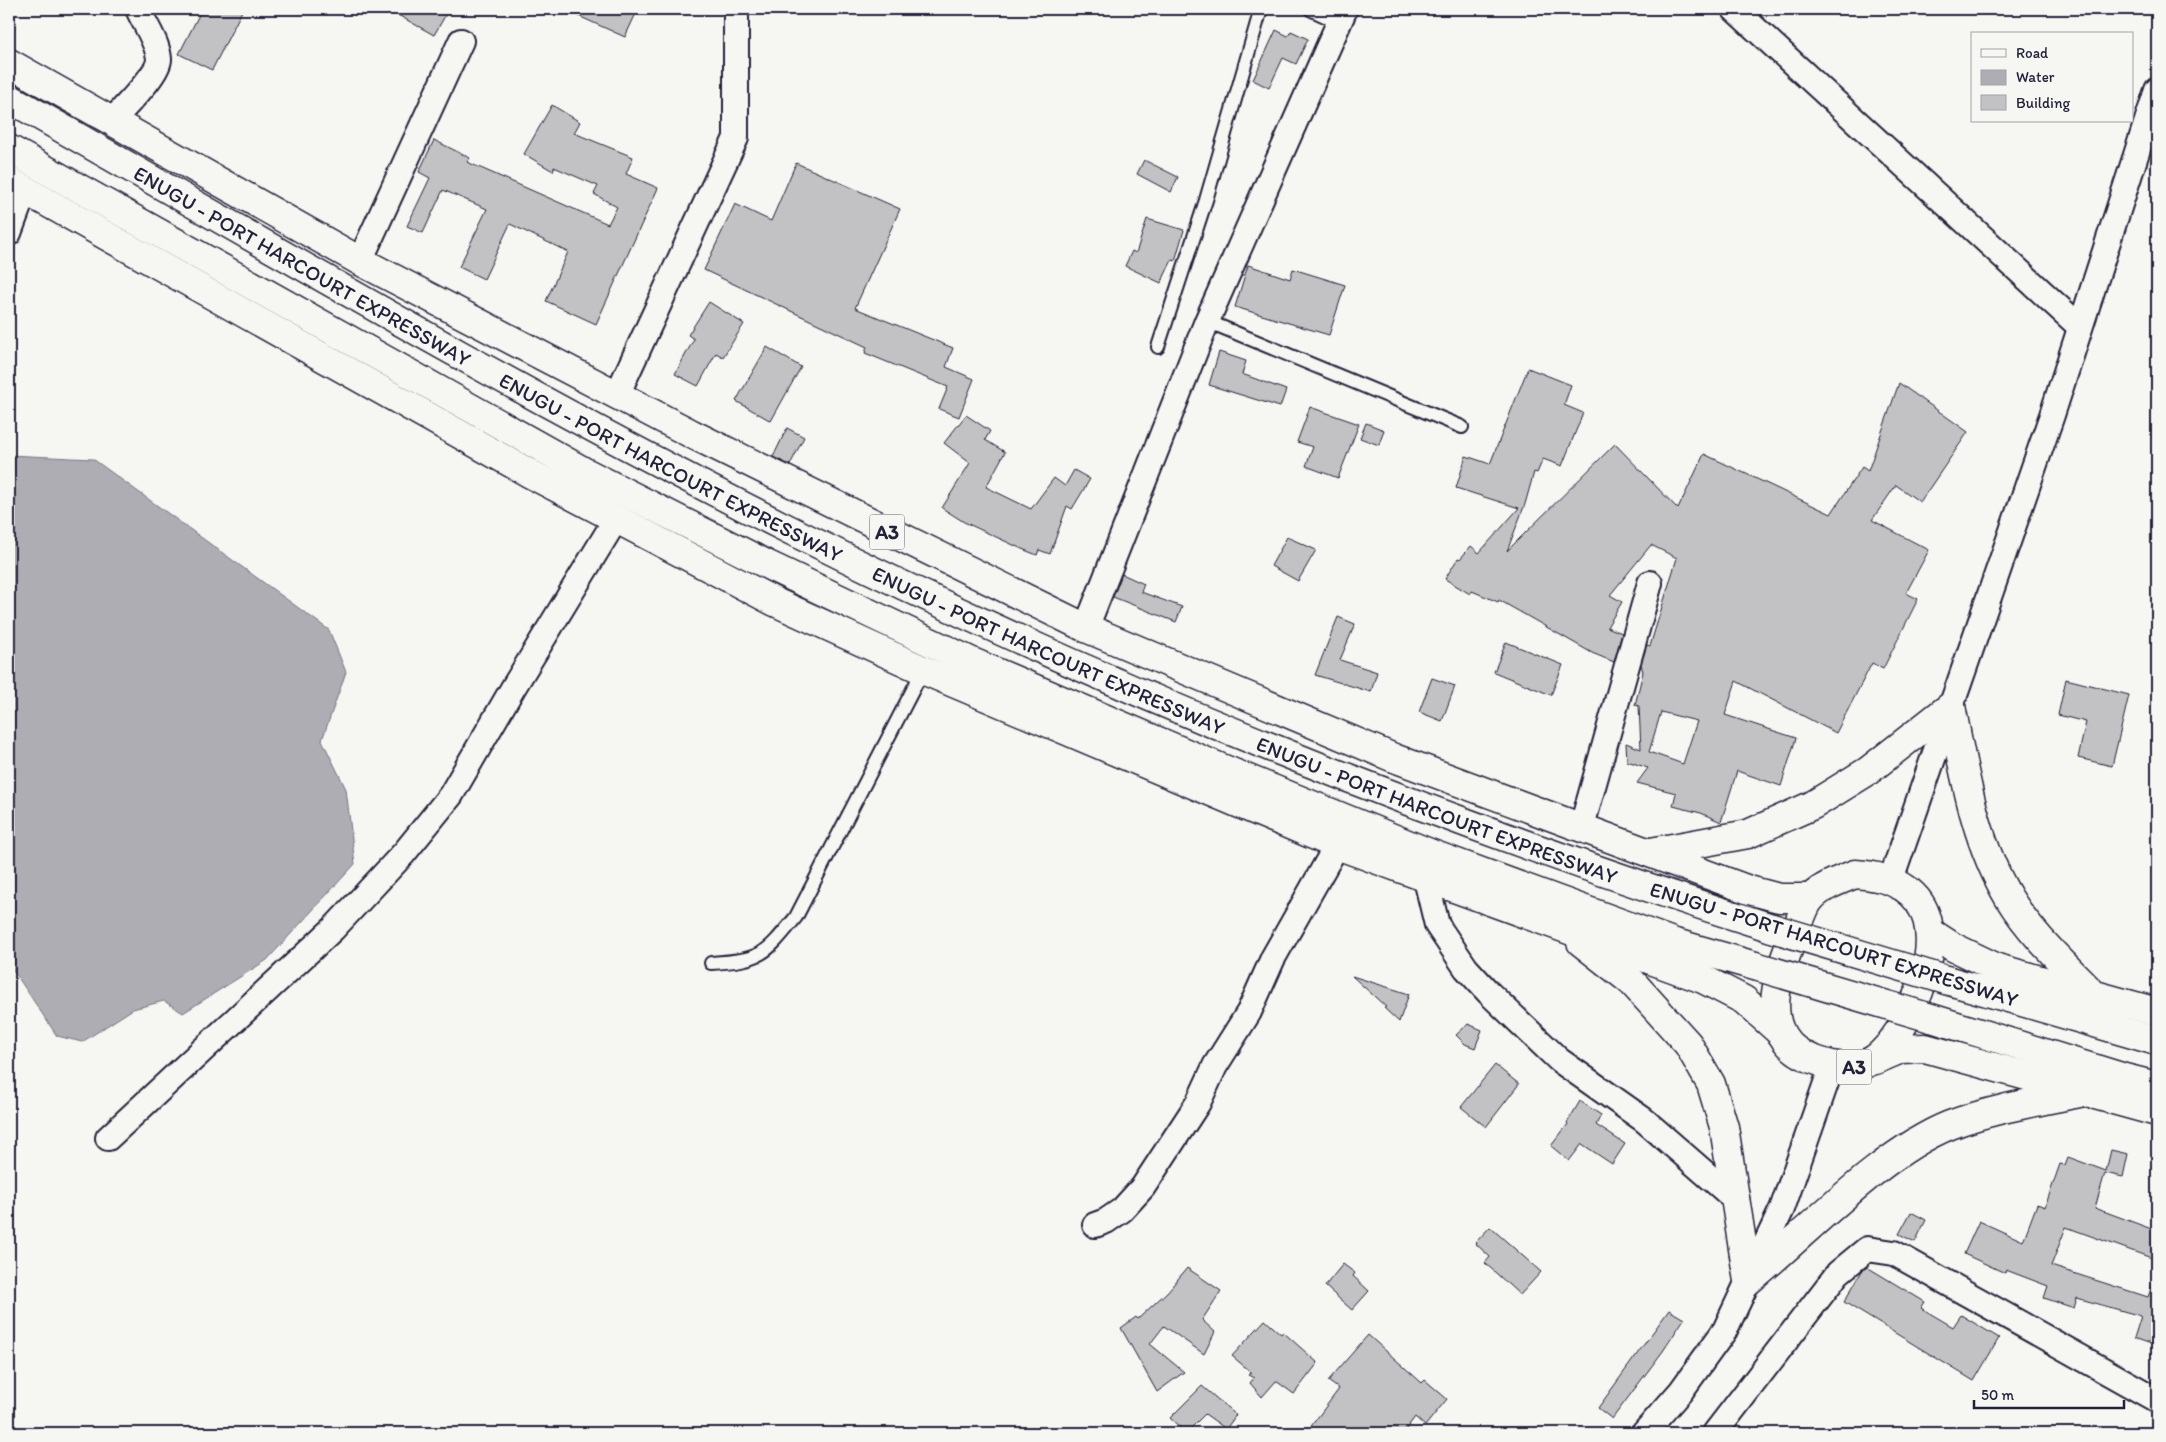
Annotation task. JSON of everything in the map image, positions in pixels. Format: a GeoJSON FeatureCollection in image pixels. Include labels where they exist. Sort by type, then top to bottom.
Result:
{"type":"FeatureCollection","features":[{"type":"Feature","properties":{"kind":"main road","name":"ENUGU - PORT HARCOURT EXPRESSWAY"},"geometry":{"type":"LineString","coordinates":[[9,63],[360,261],[617,395],[920,549],[1086,628],[1394,758],[1772,896],[1779,898],[1811,898]]}},
{"type":"Feature","properties":{"kind":"main road","name":"ENUGU - PORT HARCOURT EXPRESSWAY"},"geometry":{"type":"LineString","coordinates":[[9,98],[433,339],[602,432],[782,526],[991,627],[1222,728],[1437,810],[1688,901],[1946,980],[2157,1041]]}},
{"type":"Feature","properties":{"kind":"main road","name":"ENUGU - PORT HARCOURT EXPRESSWAY"},"geometry":{"type":"LineString","coordinates":[[9,149],[583,471],[770,566],[972,662],[1432,854],[1675,943],[2157,1086]]}},
{"type":"Feature","properties":{"kind":"main road","name":"A3"},"geometry":{"type":"LineString","coordinates":[[17,185],[528,473],[775,602],[923,670],[1337,845],[1425,875],[1720,986],[1751,1005],[1792,1046],[1832,1066],[1852,1067],[1901,1049],[1925,1048],[2157,1112]]}},
{"type":"Feature","properties":{"kind":"main road"},"geometry":{"type":"LineString","coordinates":[[1058,699],[1072,662]]}},
{"type":"Feature","properties":{"kind":"main road"},"geometry":{"type":"LineString","coordinates":[[1651,852],[1748,834],[1813,805],[1868,771],[1951,706],[1967,788],[1983,845],[2009,898],[2041,940],[2094,995]]}},
{"type":"Feature","properties":{"kind":"main road","name":"A3"},"geometry":{"type":"LineString","coordinates":[[1781,1033],[1775,1019],[1774,1005],[1778,983],[1786,954],[1811,898],[1828,886],[1855,874],[1891,880],[1910,891],[1926,911],[1930,932],[1929,956],[1918,996],[1902,1030],[1869,1062]]}},
{"type":"Feature","properties":{"kind":"main road"},"geometry":{"type":"LineString","coordinates":[[1560,926],[1632,982],[1688,1044],[1711,1084],[1724,1127],[1748,1281]]}},
{"type":"Feature","properties":{"kind":"main road","name":"ENUGU - PORT HARCOURT EXPRESSWAY"},"geometry":{"type":"LineString","coordinates":[[1930,932],[1953,947],[1997,968],[2157,1012]]}},
{"type":"Feature","properties":{"kind":"main road"},"geometry":{"type":"LineString","coordinates":[[1748,1281],[1878,1169],[1948,1126],[1990,1112],[2079,1092]]}},
{"type":"Feature","properties":{"kind":"street"},"geometry":{"type":"LineString","coordinates":[[112,121],[152,74],[159,62],[158,51],[138,9]]}},
{"type":"Feature","properties":{"kind":"street"},"geometry":{"type":"LineString","coordinates":[[1734,9],[2080,327]]}},
{"type":"Feature","properties":{"kind":"street"},"geometry":{"type":"LineString","coordinates":[[1086,628],[1206,321],[1341,15]]}},
{"type":"Feature","properties":{"kind":"street"},"geometry":{"type":"LineString","coordinates":[[617,395],[736,138],[736,16]]}},
{"type":"Feature","properties":{"kind":"street"},"geometry":{"type":"LineString","coordinates":[[360,261],[461,41]]}},
{"type":"Feature","properties":{"kind":"street"},"geometry":{"type":"LineString","coordinates":[[1891,880],[2080,327],[2157,90]]}},
{"type":"Feature","properties":{"kind":"street"},"geometry":{"type":"LineString","coordinates":[[9,233],[17,185]]}},
{"type":"Feature","properties":{"kind":"street"},"geometry":{"type":"LineString","coordinates":[[108,1138],[333,929],[404,853],[451,795],[616,519]]}},
{"type":"Feature","properties":{"kind":"street"},"geometry":{"type":"LineString","coordinates":[[1582,826],[1650,583]]}},
{"type":"Feature","properties":{"kind":"street"},"geometry":{"type":"LineString","coordinates":[[1095,1225],[1106,1221],[1122,1210],[1143,1187],[1198,1103],[1215,1066],[1249,1012],[1273,958],[1337,845]]}},
{"type":"Feature","properties":{"kind":"street"},"geometry":{"type":"LineString","coordinates":[[1425,875],[1437,925],[1466,968],[1489,993],[1559,1060],[1644,1120],[1737,1201]]}},
{"type":"Feature","properties":{"kind":"street"},"geometry":{"type":"LineString","coordinates":[[1644,1433],[1681,1391],[1724,1330],[1782,1210],[1832,1066]]}},
{"type":"Feature","properties":{"kind":"street"},"geometry":{"type":"LineString","coordinates":[[1715,1433],[1838,1273],[1867,1249],[1894,1253],[2157,1400]]}},
{"type":"Feature","properties":{"kind":"lane"},"geometry":{"type":"LineString","coordinates":[[1158,347],[1206,200],[1262,9]]}},
{"type":"Feature","properties":{"kind":"lane"},"geometry":{"type":"LineString","coordinates":[[1310,9],[1341,15]]}},
{"type":"Feature","properties":{"kind":"lane"},"geometry":{"type":"LineString","coordinates":[[1206,321],[1462,427]]}},
{"type":"Feature","properties":{"kind":"lane"},"geometry":{"type":"LineString","coordinates":[[712,963],[745,961],[770,949],[796,917],[923,670]]}},
{"type":"Feature","properties":{"kind":"water"},"geometry":{"type":"Polygon","coordinates":[[[9,455],[93,459],[329,630],[346,672],[322,740],[346,789],[355,864],[267,960],[183,1013],[164,1001],[133,1009],[82,1042],[57,1036],[9,964],[9,455]]]}},
{"type":"Feature","properties":{"kind":"building"},"geometry":{"type":"Polygon","coordinates":[[[202,9],[243,9],[212,70],[179,54],[202,9]]]}},
{"type":"Feature","properties":{"kind":"building"},"geometry":{"type":"Polygon","coordinates":[[[387,9],[449,9],[434,35],[387,9]]]}},
{"type":"Feature","properties":{"kind":"building"},"geometry":{"type":"Polygon","coordinates":[[[563,9],[638,9],[625,37],[563,9]]]}},
{"type":"Feature","properties":{"kind":"building"},"geometry":{"type":"Polygon","coordinates":[[[1276,30],[1288,36],[1291,31],[1308,39],[1296,64],[1283,58],[1269,88],[1253,80],[1276,30]]]}},
{"type":"Feature","properties":{"kind":"building"},"geometry":{"type":"Polygon","coordinates":[[[552,105],[580,122],[574,133],[633,157],[626,174],[658,188],[596,324],[546,301],[568,252],[510,224],[484,279],[459,267],[487,209],[443,190],[423,233],[407,226],[430,178],[419,172],[434,140],[470,158],[467,162],[608,224],[617,207],[594,194],[598,186],[554,167],[553,171],[524,154],[552,105]]]}},
{"type":"Feature","properties":{"kind":"building"},"geometry":{"type":"Polygon","coordinates":[[[1144,160],[1178,177],[1171,192],[1137,174],[1144,160]]]}},
{"type":"Feature","properties":{"kind":"building"},"geometry":{"type":"Polygon","coordinates":[[[796,163],[900,209],[855,308],[953,348],[946,367],[974,379],[959,417],[939,409],[948,387],[865,353],[867,347],[704,270],[735,204],[771,221],[796,163]]]}},
{"type":"Feature","properties":{"kind":"building"},"geometry":{"type":"Polygon","coordinates":[[[1147,219],[1184,230],[1175,261],[1172,260],[1161,283],[1125,266],[1132,251],[1136,253],[1147,219]]]}},
{"type":"Feature","properties":{"kind":"building"},"geometry":{"type":"Polygon","coordinates":[[[1248,265],[1290,279],[1293,269],[1345,285],[1329,335],[1235,307],[1248,265]]]}},
{"type":"Feature","properties":{"kind":"building"},"geometry":{"type":"Polygon","coordinates":[[[709,302],[744,324],[723,357],[716,353],[698,386],[675,374],[694,339],[688,335],[709,302]]]}},
{"type":"Feature","properties":{"kind":"building"},"geometry":{"type":"Polygon","coordinates":[[[767,347],[801,367],[771,421],[736,401],[767,347]]]}},
{"type":"Feature","properties":{"kind":"building"},"geometry":{"type":"Polygon","coordinates":[[[1219,352],[1246,361],[1242,374],[1286,390],[1280,407],[1209,385],[1219,352]]]}},
{"type":"Feature","properties":{"kind":"building"},"geometry":{"type":"Polygon","coordinates":[[[1528,368],[1571,385],[1564,405],[1583,413],[1562,466],[1543,459],[1537,473],[1534,472],[1525,504],[1507,551],[1615,444],[1678,509],[1704,454],[1831,514],[1862,467],[1868,471],[1899,383],[1968,432],[1920,502],[1896,485],[1872,520],[1929,550],[1906,593],[1918,599],[1883,669],[1872,663],[1836,733],[1736,681],[1725,715],[1796,738],[1781,786],[1737,771],[1721,822],[1701,813],[1673,806],[1676,793],[1637,783],[1648,768],[1627,761],[1626,743],[1641,749],[1639,706],[1635,705],[1643,672],[1641,664],[1647,645],[1650,646],[1677,558],[1651,545],[1610,595],[1622,602],[1607,627],[1622,633],[1614,662],[1592,653],[1499,600],[1498,602],[1472,591],[1470,594],[1445,579],[1458,558],[1460,559],[1471,546],[1479,553],[1519,508],[1456,488],[1466,456],[1490,464],[1528,368]],[[1661,712],[1649,752],[1683,764],[1697,721],[1661,712]]]}},
{"type":"Feature","properties":{"kind":"building"},"geometry":{"type":"Polygon","coordinates":[[[1310,407],[1359,424],[1338,478],[1306,466],[1313,447],[1297,442],[1310,407]]]}},
{"type":"Feature","properties":{"kind":"building"},"geometry":{"type":"Polygon","coordinates":[[[966,415],[990,431],[985,440],[1005,452],[986,487],[1031,509],[1054,478],[1065,486],[1074,470],[1090,479],[1072,509],[1067,506],[1050,554],[1039,550],[1037,555],[1022,549],[964,522],[942,508],[970,463],[944,443],[966,415]]]}},
{"type":"Feature","properties":{"kind":"building"},"geometry":{"type":"Polygon","coordinates":[[[1366,423],[1384,430],[1379,445],[1360,438],[1366,423]]]}},
{"type":"Feature","properties":{"kind":"building"},"geometry":{"type":"Polygon","coordinates":[[[787,428],[804,437],[790,465],[773,457],[787,428]]]}},
{"type":"Feature","properties":{"kind":"building"},"geometry":{"type":"Polygon","coordinates":[[[1287,537],[1316,550],[1298,581],[1271,566],[1287,537]]]}},
{"type":"Feature","properties":{"kind":"building"},"geometry":{"type":"Polygon","coordinates":[[[1122,574],[1144,584],[1141,592],[1182,607],[1176,622],[1113,597],[1122,574]]]}},
{"type":"Feature","properties":{"kind":"building"},"geometry":{"type":"Polygon","coordinates":[[[1338,617],[1355,624],[1340,660],[1377,672],[1371,692],[1315,675],[1338,617]]]}},
{"type":"Feature","properties":{"kind":"building"},"geometry":{"type":"Polygon","coordinates":[[[1506,642],[1563,665],[1551,695],[1494,672],[1506,642]]]}},
{"type":"Feature","properties":{"kind":"building"},"geometry":{"type":"Polygon","coordinates":[[[1432,678],[1455,686],[1442,721],[1419,712],[1432,678]]]}},
{"type":"Feature","properties":{"kind":"building"},"geometry":{"type":"Polygon","coordinates":[[[2066,679],[2129,695],[2112,766],[2078,758],[2086,722],[2058,715],[2066,679]]]}},
{"type":"Feature","properties":{"kind":"building"},"geometry":{"type":"Polygon","coordinates":[[[1352,976],[1409,994],[1399,1022],[1384,1008],[1386,1007],[1352,976]]]}},
{"type":"Feature","properties":{"kind":"building"},"geometry":{"type":"Polygon","coordinates":[[[1468,1024],[1482,1030],[1475,1048],[1465,1044],[1456,1035],[1468,1024]]]}},
{"type":"Feature","properties":{"kind":"building"},"geometry":{"type":"Polygon","coordinates":[[[1495,1065],[1519,1084],[1486,1127],[1461,1107],[1495,1065]]]}},
{"type":"Feature","properties":{"kind":"building"},"geometry":{"type":"Polygon","coordinates":[[[1580,1101],[1601,1115],[1596,1125],[1625,1144],[1612,1164],[1582,1144],[1569,1161],[1551,1146],[1568,1124],[1580,1101]]]}},
{"type":"Feature","properties":{"kind":"building"},"geometry":{"type":"Polygon","coordinates":[[[2111,1150],[2128,1154],[2123,1177],[2105,1173],[2095,1208],[2157,1231],[2157,1260],[2066,1227],[2051,1266],[2148,1297],[2155,1277],[2157,1278],[2157,1346],[2134,1338],[2141,1316],[2077,1298],[2074,1308],[2044,1298],[2048,1286],[2006,1270],[2005,1273],[1964,1254],[1979,1221],[2023,1241],[2037,1204],[2045,1207],[2060,1164],[2065,1165],[2068,1157],[2106,1171],[2111,1150]]]}},
{"type":"Feature","properties":{"kind":"building"},"geometry":{"type":"Polygon","coordinates":[[[1911,1212],[1926,1220],[1915,1242],[1899,1234],[1911,1212]]]}},
{"type":"Feature","properties":{"kind":"building"},"geometry":{"type":"Polygon","coordinates":[[[1490,1227],[1541,1272],[1520,1295],[1485,1263],[1490,1257],[1475,1243],[1490,1227]]]}},
{"type":"Feature","properties":{"kind":"building"},"geometry":{"type":"Polygon","coordinates":[[[1343,1264],[1355,1273],[1353,1276],[1369,1291],[1352,1310],[1325,1286],[1343,1264]]]}},
{"type":"Feature","properties":{"kind":"building"},"geometry":{"type":"Polygon","coordinates":[[[1867,1267],[1925,1302],[1921,1308],[1953,1327],[1961,1315],[1999,1338],[1974,1381],[1844,1302],[1862,1271],[1867,1267]]]}},
{"type":"Feature","properties":{"kind":"building"},"geometry":{"type":"Polygon","coordinates":[[[1187,1268],[1221,1291],[1202,1320],[1215,1332],[1204,1354],[1164,1326],[1150,1344],[1184,1372],[1157,1392],[1121,1328],[1136,1317],[1138,1319],[1168,1291],[1187,1268]]]}},
{"type":"Feature","properties":{"kind":"building"},"geometry":{"type":"Polygon","coordinates":[[[1669,1310],[1684,1319],[1663,1351],[1612,1419],[1598,1408],[1669,1310]]]}},
{"type":"Feature","properties":{"kind":"building"},"geometry":{"type":"Polygon","coordinates":[[[1265,1320],[1281,1334],[1283,1332],[1318,1363],[1294,1394],[1276,1381],[1262,1397],[1250,1383],[1254,1378],[1248,1375],[1251,1372],[1232,1356],[1265,1320]]]}},
{"type":"Feature","properties":{"kind":"building"},"geometry":{"type":"Polygon","coordinates":[[[1368,1335],[1422,1383],[1425,1380],[1447,1399],[1425,1426],[1415,1417],[1403,1433],[1306,1433],[1339,1389],[1328,1381],[1368,1335]]]}},
{"type":"Feature","properties":{"kind":"building"},"geometry":{"type":"Polygon","coordinates":[[[1202,1386],[1236,1415],[1226,1429],[1205,1414],[1186,1433],[1170,1418],[1202,1386]]]}}]}
